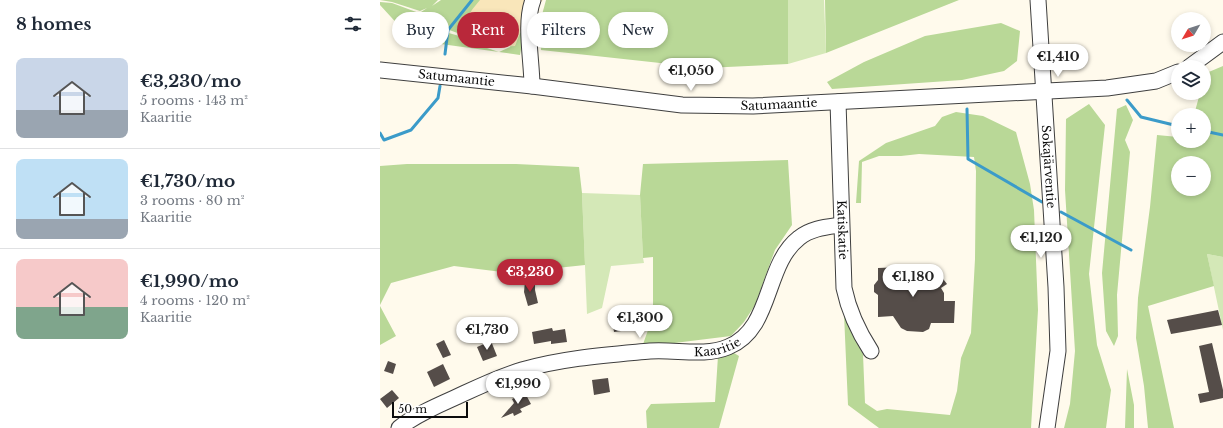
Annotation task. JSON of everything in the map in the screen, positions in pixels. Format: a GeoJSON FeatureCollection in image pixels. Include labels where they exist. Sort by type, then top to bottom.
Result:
{"type":"FeatureCollection","features":[{"type":"Feature","properties":{"kind":"street"},"geometry":{"type":"LineString","coordinates":[[532,86],[530,30],[531,6],[533,0]]}},
{"type":"Feature","properties":{"kind":"street","name":"Sokajärventie"},"geometry":{"type":"LineString","coordinates":[[1038,0],[1056,279],[1058,351],[1047,428]]}},
{"type":"Feature","properties":{"kind":"street"},"geometry":{"type":"LineString","coordinates":[[1199,60],[1223,42]]}},
{"type":"Feature","properties":{"kind":"street","name":"Satumaantie"},"geometry":{"type":"LineString","coordinates":[[380,70],[532,86],[682,105],[753,106],[1044,92],[1116,87],[1171,78]]}},
{"type":"Feature","properties":{"kind":"street","name":"Katiskatie"},"geometry":{"type":"LineString","coordinates":[[838,102],[844,288],[848,307],[861,335],[871,351]]}},
{"type":"Feature","properties":{"kind":"street","name":"Kaaritie"},"geometry":{"type":"LineString","coordinates":[[399,428],[440,404],[522,370],[598,356],[657,351],[709,352],[729,347],[741,340],[756,323],[788,248],[799,237],[809,232],[841,225]]}},
{"type":"Feature","properties":{"kind":"green space"},"geometry":{"type":"Polygon","coordinates":[[[380,0],[438,0],[432,6],[441,0],[485,0],[477,12],[457,12],[457,33],[449,30],[449,12],[421,12],[427,8],[420,11],[392,2],[380,0]]]}},
{"type":"Feature","properties":{"kind":"green space"},"geometry":{"type":"Polygon","coordinates":[[[546,0],[788,0],[788,64],[706,68],[541,50],[541,48],[600,48],[600,12],[543,12],[546,0]]]}},
{"type":"Feature","properties":{"kind":"green space"},"geometry":{"type":"Polygon","coordinates":[[[788,0],[824,0],[826,53],[788,64],[788,0]]]}},
{"type":"Feature","properties":{"kind":"green space"},"geometry":{"type":"Polygon","coordinates":[[[825,0],[959,0],[826,53],[825,0]]]}},
{"type":"Feature","properties":{"kind":"green space"},"geometry":{"type":"Polygon","coordinates":[[[380,2],[392,3],[416,12],[392,12],[392,18],[380,5],[380,2]]]}},
{"type":"Feature","properties":{"kind":"green space"},"geometry":{"type":"Polygon","coordinates":[[[1001,23],[1020,31],[1017,61],[1004,71],[962,80],[832,89],[827,82],[864,62],[925,36],[1001,23]]]}},
{"type":"Feature","properties":{"kind":"green space"},"geometry":{"type":"Polygon","coordinates":[[[519,32],[524,33],[520,55],[470,48],[487,48],[499,52],[508,48],[519,48],[519,32]]]}},
{"type":"Feature","properties":{"kind":"green space"},"geometry":{"type":"Polygon","coordinates":[[[449,33],[457,35],[457,46],[449,45],[449,33]]]}},
{"type":"Feature","properties":{"kind":"green space"},"geometry":{"type":"Polygon","coordinates":[[[1223,66],[1223,257],[1207,254],[1214,286],[1148,306],[1174,428],[1148,428],[1144,386],[1136,338],[1138,298],[1150,207],[1157,135],[1171,136],[1171,148],[1211,148],[1211,108],[1196,108],[1198,100],[1211,100],[1211,71],[1223,66]]]}},
{"type":"Feature","properties":{"kind":"green space"},"geometry":{"type":"Polygon","coordinates":[[[1089,104],[1105,125],[1089,274],[1097,345],[1111,390],[1106,428],[1064,428],[1070,404],[1075,351],[1065,190],[1066,119],[1089,104]]]}},
{"type":"Feature","properties":{"kind":"green space"},"geometry":{"type":"Polygon","coordinates":[[[1126,105],[1133,120],[1125,140],[1130,152],[1117,295],[1118,336],[1114,346],[1106,331],[1102,273],[1117,109],[1126,105]]]}},
{"type":"Feature","properties":{"kind":"green space"},"geometry":{"type":"Polygon","coordinates":[[[956,112],[983,116],[1016,132],[1030,184],[1034,210],[1038,310],[1031,428],[879,428],[848,405],[844,314],[863,354],[865,403],[877,411],[887,409],[950,415],[957,391],[961,358],[971,333],[975,259],[976,171],[974,157],[919,154],[879,156],[862,162],[861,203],[856,203],[859,161],[886,143],[935,126],[942,117],[956,112]]]}},
{"type":"Feature","properties":{"kind":"green space"},"geometry":{"type":"Polygon","coordinates":[[[788,160],[792,225],[775,250],[755,305],[744,322],[731,336],[642,347],[653,316],[653,257],[643,258],[640,195],[643,164],[788,160]]]}},
{"type":"Feature","properties":{"kind":"green space"},"geometry":{"type":"Polygon","coordinates":[[[407,164],[516,164],[579,167],[582,193],[585,265],[510,273],[454,266],[391,283],[380,305],[380,166],[407,164]]]}},
{"type":"Feature","properties":{"kind":"green space"},"geometry":{"type":"Polygon","coordinates":[[[582,193],[640,195],[644,263],[611,266],[602,308],[587,314],[582,193]]]}},
{"type":"Feature","properties":{"kind":"green space"},"geometry":{"type":"Polygon","coordinates":[[[1207,254],[1223,257],[1223,330],[1207,254]]]}},
{"type":"Feature","properties":{"kind":"green space"},"geometry":{"type":"Polygon","coordinates":[[[380,306],[396,336],[380,345],[380,306]]]}},
{"type":"Feature","properties":{"kind":"green space"},"geometry":{"type":"Polygon","coordinates":[[[734,353],[739,356],[719,428],[647,428],[646,411],[651,404],[715,402],[718,356],[734,353]]]}},
{"type":"Feature","properties":{"kind":"green space"},"geometry":{"type":"Polygon","coordinates":[[[1127,369],[1134,405],[1134,428],[1125,428],[1127,369]]]}},
{"type":"Feature","properties":{"kind":"sand"},"geometry":{"type":"Polygon","coordinates":[[[480,0],[543,0],[532,12],[527,12],[527,17],[519,36],[519,12],[471,12],[480,0]]]}},
{"type":"Feature","properties":{"kind":"building"},"geometry":{"type":"Polygon","coordinates":[[[928,266],[928,284],[940,275],[947,284],[941,288],[944,293],[944,301],[955,301],[954,323],[931,323],[929,329],[923,332],[907,331],[901,328],[893,316],[878,317],[878,295],[874,292],[874,285],[878,280],[878,268],[928,266]]]}},
{"type":"Feature","properties":{"kind":"building"},"geometry":{"type":"Polygon","coordinates":[[[525,281],[535,282],[538,303],[528,306],[524,292],[525,281]]]}},
{"type":"Feature","properties":{"kind":"building"},"geometry":{"type":"Polygon","coordinates":[[[1218,310],[1222,325],[1171,334],[1167,320],[1218,310]]]}},
{"type":"Feature","properties":{"kind":"building"},"geometry":{"type":"Polygon","coordinates":[[[627,317],[629,330],[614,332],[612,319],[627,317]]]}},
{"type":"Feature","properties":{"kind":"building"},"geometry":{"type":"Polygon","coordinates":[[[552,328],[553,331],[565,329],[567,342],[551,344],[551,341],[534,344],[532,332],[552,328]]]}},
{"type":"Feature","properties":{"kind":"building"},"geometry":{"type":"Polygon","coordinates":[[[444,340],[451,355],[443,358],[436,344],[444,340]]]}},
{"type":"Feature","properties":{"kind":"building"},"geometry":{"type":"Polygon","coordinates":[[[491,341],[497,356],[483,361],[477,347],[491,341]]]}},
{"type":"Feature","properties":{"kind":"building"},"geometry":{"type":"Polygon","coordinates":[[[1212,343],[1223,390],[1223,398],[1200,403],[1198,394],[1209,392],[1199,346],[1212,343]]]}},
{"type":"Feature","properties":{"kind":"building"},"geometry":{"type":"Polygon","coordinates":[[[388,361],[396,364],[393,374],[384,371],[388,361]]]}},
{"type":"Feature","properties":{"kind":"building"},"geometry":{"type":"Polygon","coordinates":[[[443,364],[450,379],[434,387],[427,372],[443,364]]]}},
{"type":"Feature","properties":{"kind":"building"},"geometry":{"type":"Polygon","coordinates":[[[608,378],[610,392],[594,395],[592,380],[608,378]]]}},
{"type":"Feature","properties":{"kind":"building"},"geometry":{"type":"Polygon","coordinates":[[[392,390],[399,398],[387,408],[380,399],[392,390]]]}},
{"type":"Feature","properties":{"kind":"building"},"geometry":{"type":"Polygon","coordinates":[[[525,393],[531,404],[520,409],[522,412],[514,416],[513,413],[501,418],[514,403],[512,399],[525,393]]]}},
{"type":"Feature","properties":{"kind":"waterway"},"geometry":{"type":"LineString","coordinates":[[445,54],[448,30],[472,0]]}},
{"type":"Feature","properties":{"kind":"waterway"},"geometry":{"type":"LineString","coordinates":[[380,133],[384,140],[411,130],[438,98],[440,86]]}},
{"type":"Feature","properties":{"kind":"waterway"},"geometry":{"type":"LineString","coordinates":[[1127,100],[1141,117],[1171,124]]}},
{"type":"Feature","properties":{"kind":"waterway"},"geometry":{"type":"LineString","coordinates":[[967,109],[968,159],[1042,202]]}},
{"type":"Feature","properties":{"kind":"waterway"},"geometry":{"type":"LineString","coordinates":[[1211,132],[1223,135]]}},
{"type":"Feature","properties":{"kind":"waterway"},"geometry":{"type":"LineString","coordinates":[[1061,212],[1131,250]]}}]}
